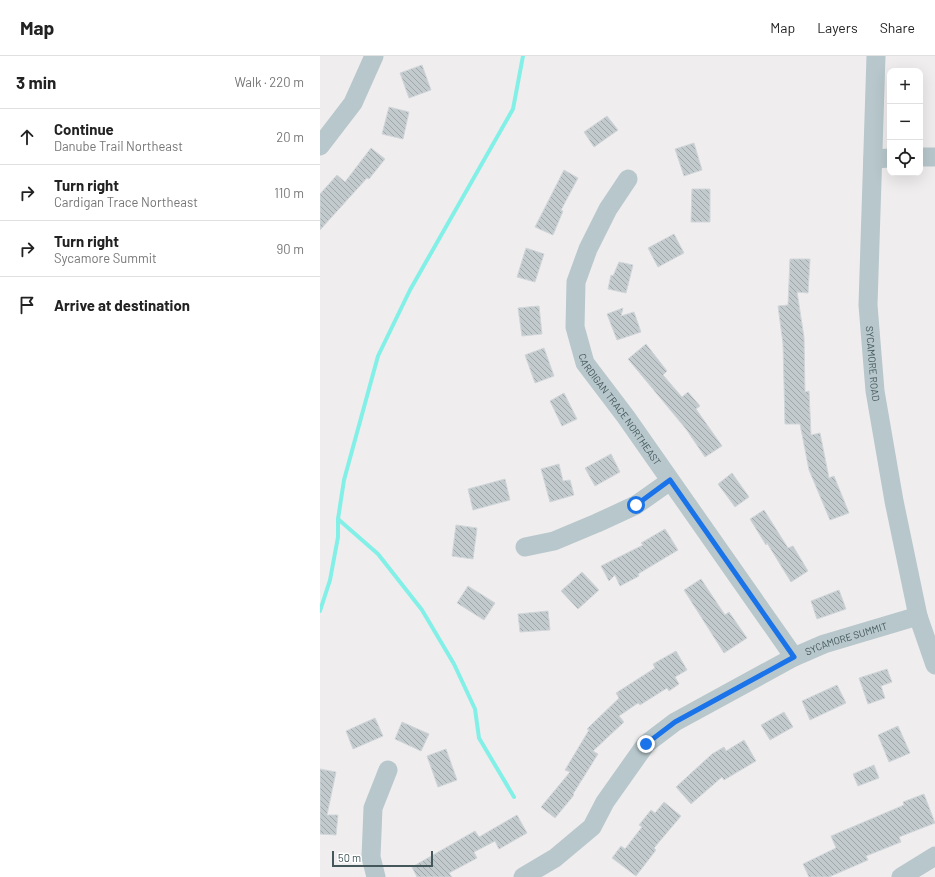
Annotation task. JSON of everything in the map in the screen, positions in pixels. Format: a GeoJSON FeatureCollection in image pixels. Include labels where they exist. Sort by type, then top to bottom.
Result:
{"type":"FeatureCollection","features":[{"type":"Feature","properties":{"kind":"street"},"geometry":{"type":"LineString","coordinates":[[320,146],[353,103],[374,56]]}},
{"type":"Feature","properties":{"kind":"street","name":"SYCAMORE ROAD"},"geometry":{"type":"LineString","coordinates":[[876,56],[881,158],[868,305],[875,391],[894,501],[918,616],[935,665]]}},
{"type":"Feature","properties":{"kind":"street"},"geometry":{"type":"LineString","coordinates":[[923,157],[935,157]]}},
{"type":"Feature","properties":{"kind":"street","name":"CARDIGAN TRACE NORTHEAST"},"geometry":{"type":"LineString","coordinates":[[628,179],[608,209],[588,249],[576,282],[575,327],[585,364],[626,417],[794,657]]}},
{"type":"Feature","properties":{"kind":"street"},"geometry":{"type":"LineString","coordinates":[[525,547],[554,541],[636,505],[670,480]]}},
{"type":"Feature","properties":{"kind":"street","name":"SYCAMORE SUMMIT"},"geometry":{"type":"LineString","coordinates":[[523,877],[554,858],[592,827],[605,802],[646,744],[675,722],[794,657],[824,644],[918,616]]}},
{"type":"Feature","properties":{"kind":"street"},"geometry":{"type":"LineString","coordinates":[[376,877],[371,857],[373,808],[388,770]]}},
{"type":"Feature","properties":{"kind":"street"},"geometry":{"type":"LineString","coordinates":[[901,877],[935,856]]}},
{"type":"Feature","properties":{"kind":"building"},"geometry":{"type":"Polygon","coordinates":[[[422,65],[431,90],[409,98],[400,73],[422,65]]]}},
{"type":"Feature","properties":{"kind":"building"},"geometry":{"type":"Polygon","coordinates":[[[389,107],[409,112],[403,139],[382,134],[389,107]]]}},
{"type":"Feature","properties":{"kind":"building"},"geometry":{"type":"Polygon","coordinates":[[[607,116],[618,130],[594,147],[584,132],[607,116]]]}},
{"type":"Feature","properties":{"kind":"building"},"geometry":{"type":"Polygon","coordinates":[[[694,143],[702,170],[684,176],[675,149],[694,143]]]}},
{"type":"Feature","properties":{"kind":"building"},"geometry":{"type":"Polygon","coordinates":[[[371,148],[385,159],[369,179],[367,178],[320,230],[320,194],[337,175],[345,182],[371,148]]]}},
{"type":"Feature","properties":{"kind":"building"},"geometry":{"type":"Polygon","coordinates":[[[564,170],[578,178],[561,210],[563,211],[553,235],[535,227],[564,170]]]}},
{"type":"Feature","properties":{"kind":"building"},"geometry":{"type":"Polygon","coordinates":[[[692,189],[710,189],[710,222],[691,222],[692,189]]]}},
{"type":"Feature","properties":{"kind":"building"},"geometry":{"type":"Polygon","coordinates":[[[674,234],[684,253],[658,267],[648,248],[674,234]]]}},
{"type":"Feature","properties":{"kind":"building"},"geometry":{"type":"Polygon","coordinates":[[[526,248],[544,254],[535,282],[517,277],[526,248]]]}},
{"type":"Feature","properties":{"kind":"building"},"geometry":{"type":"Polygon","coordinates":[[[790,259],[810,259],[808,293],[797,292],[804,337],[805,392],[809,391],[811,435],[820,433],[829,478],[834,476],[849,513],[830,520],[809,470],[800,424],[785,424],[783,344],[778,306],[788,305],[790,259]]]}},
{"type":"Feature","properties":{"kind":"building"},"geometry":{"type":"Polygon","coordinates":[[[619,262],[633,265],[626,293],[608,289],[611,275],[613,276],[619,262]]]}},
{"type":"Feature","properties":{"kind":"building"},"geometry":{"type":"Polygon","coordinates":[[[539,306],[542,334],[522,336],[518,308],[539,306]]]}},
{"type":"Feature","properties":{"kind":"building"},"geometry":{"type":"Polygon","coordinates":[[[623,308],[621,316],[634,312],[641,332],[617,340],[607,314],[623,308]]]}},
{"type":"Feature","properties":{"kind":"building"},"geometry":{"type":"Polygon","coordinates":[[[646,344],[667,371],[663,375],[682,397],[688,392],[700,406],[696,409],[722,446],[705,457],[686,429],[628,359],[646,344]]]}},
{"type":"Feature","properties":{"kind":"building"},"geometry":{"type":"Polygon","coordinates":[[[544,348],[554,376],[535,383],[525,355],[544,348]]]}},
{"type":"Feature","properties":{"kind":"building"},"geometry":{"type":"Polygon","coordinates":[[[564,393],[577,419],[562,426],[550,401],[564,393]]]}},
{"type":"Feature","properties":{"kind":"building"},"geometry":{"type":"Polygon","coordinates":[[[611,454],[620,472],[595,486],[585,468],[611,454]]]}},
{"type":"Feature","properties":{"kind":"building"},"geometry":{"type":"Polygon","coordinates":[[[559,464],[563,481],[570,480],[574,495],[550,502],[541,469],[559,464]]]}},
{"type":"Feature","properties":{"kind":"building"},"geometry":{"type":"Polygon","coordinates":[[[732,473],[749,497],[735,507],[718,484],[732,473]]]}},
{"type":"Feature","properties":{"kind":"building"},"geometry":{"type":"Polygon","coordinates":[[[505,479],[510,500],[473,510],[468,489],[505,479]]]}},
{"type":"Feature","properties":{"kind":"building"},"geometry":{"type":"Polygon","coordinates":[[[764,510],[788,548],[793,546],[808,571],[791,582],[750,519],[764,510]]]}},
{"type":"Feature","properties":{"kind":"building"},"geometry":{"type":"Polygon","coordinates":[[[456,525],[477,528],[473,559],[452,556],[456,525]]]}},
{"type":"Feature","properties":{"kind":"building"},"geometry":{"type":"Polygon","coordinates":[[[665,529],[678,550],[638,574],[639,576],[620,586],[615,575],[609,581],[601,566],[643,545],[641,543],[665,529]]]}},
{"type":"Feature","properties":{"kind":"building"},"geometry":{"type":"Polygon","coordinates":[[[582,572],[599,590],[578,609],[561,591],[582,572]]]}},
{"type":"Feature","properties":{"kind":"building"},"geometry":{"type":"Polygon","coordinates":[[[701,579],[725,615],[729,612],[747,638],[724,653],[684,590],[701,579]]]}},
{"type":"Feature","properties":{"kind":"building"},"geometry":{"type":"Polygon","coordinates":[[[468,586],[495,603],[484,620],[457,603],[468,586]]]}},
{"type":"Feature","properties":{"kind":"building"},"geometry":{"type":"Polygon","coordinates":[[[839,590],[846,609],[817,619],[811,601],[839,590]]]}},
{"type":"Feature","properties":{"kind":"building"},"geometry":{"type":"Polygon","coordinates":[[[548,611],[550,630],[520,632],[518,614],[548,611]]]}},
{"type":"Feature","properties":{"kind":"building"},"geometry":{"type":"Polygon","coordinates":[[[676,651],[687,670],[675,677],[679,684],[669,691],[667,688],[640,705],[638,703],[619,716],[624,722],[593,751],[598,754],[573,794],[574,795],[555,818],[541,807],[570,772],[565,770],[589,730],[587,729],[619,698],[616,693],[655,668],[653,664],[676,651]]]}},
{"type":"Feature","properties":{"kind":"building"},"geometry":{"type":"Polygon","coordinates":[[[887,669],[892,682],[881,686],[885,698],[868,704],[859,678],[887,669]]]}},
{"type":"Feature","properties":{"kind":"building"},"geometry":{"type":"Polygon","coordinates":[[[837,685],[846,703],[810,720],[802,701],[837,685]]]}},
{"type":"Feature","properties":{"kind":"building"},"geometry":{"type":"Polygon","coordinates":[[[784,712],[793,727],[770,740],[761,725],[784,712]]]}},
{"type":"Feature","properties":{"kind":"building"},"geometry":{"type":"Polygon","coordinates":[[[375,718],[383,736],[353,749],[346,731],[375,718]]]}},
{"type":"Feature","properties":{"kind":"building"},"geometry":{"type":"Polygon","coordinates":[[[402,722],[429,734],[421,751],[395,739],[402,722]]]}},
{"type":"Feature","properties":{"kind":"building"},"geometry":{"type":"Polygon","coordinates":[[[898,726],[910,753],[889,762],[878,735],[898,726]]]}},
{"type":"Feature","properties":{"kind":"building"},"geometry":{"type":"Polygon","coordinates":[[[744,740],[756,761],[724,780],[722,777],[691,804],[676,787],[712,754],[724,747],[726,751],[744,740]]]}},
{"type":"Feature","properties":{"kind":"building"},"geometry":{"type":"Polygon","coordinates":[[[446,749],[457,780],[438,787],[427,756],[446,749]]]}},
{"type":"Feature","properties":{"kind":"building"},"geometry":{"type":"Polygon","coordinates":[[[874,765],[879,778],[858,786],[853,774],[874,765]]]}},
{"type":"Feature","properties":{"kind":"building"},"geometry":{"type":"Polygon","coordinates":[[[320,769],[336,772],[327,815],[338,815],[336,835],[320,834],[320,769]]]}},
{"type":"Feature","properties":{"kind":"building"},"geometry":{"type":"Polygon","coordinates":[[[924,794],[935,823],[899,837],[901,842],[866,856],[868,860],[829,877],[809,877],[803,864],[836,848],[831,836],[904,805],[903,802],[924,794]]]}},
{"type":"Feature","properties":{"kind":"building"},"geometry":{"type":"Polygon","coordinates":[[[664,802],[681,816],[654,848],[656,850],[636,876],[612,858],[621,846],[625,849],[642,827],[639,825],[651,810],[655,813],[664,802]]]}},
{"type":"Feature","properties":{"kind":"building"},"geometry":{"type":"Polygon","coordinates":[[[517,815],[527,833],[499,849],[495,841],[474,852],[477,858],[449,873],[452,877],[417,877],[412,867],[475,831],[479,837],[517,815]]]}},
{"type":"Feature","properties":{"kind":"waterway"},"geometry":{"type":"LineString","coordinates":[[320,611],[330,580],[338,537],[338,519],[344,480],[378,356],[410,290],[513,109],[523,56]]}},
{"type":"Feature","properties":{"kind":"waterway"},"geometry":{"type":"LineString","coordinates":[[338,519],[378,554],[422,610],[454,664],[475,709],[479,738],[514,797]]}},
{"type":"Feature","properties":{"kind":"route"},"geometry":{"type":"LineString","coordinates":[[636,505],[670,480],[722,552],[794,657],[675,722],[646,744]]}}]}
